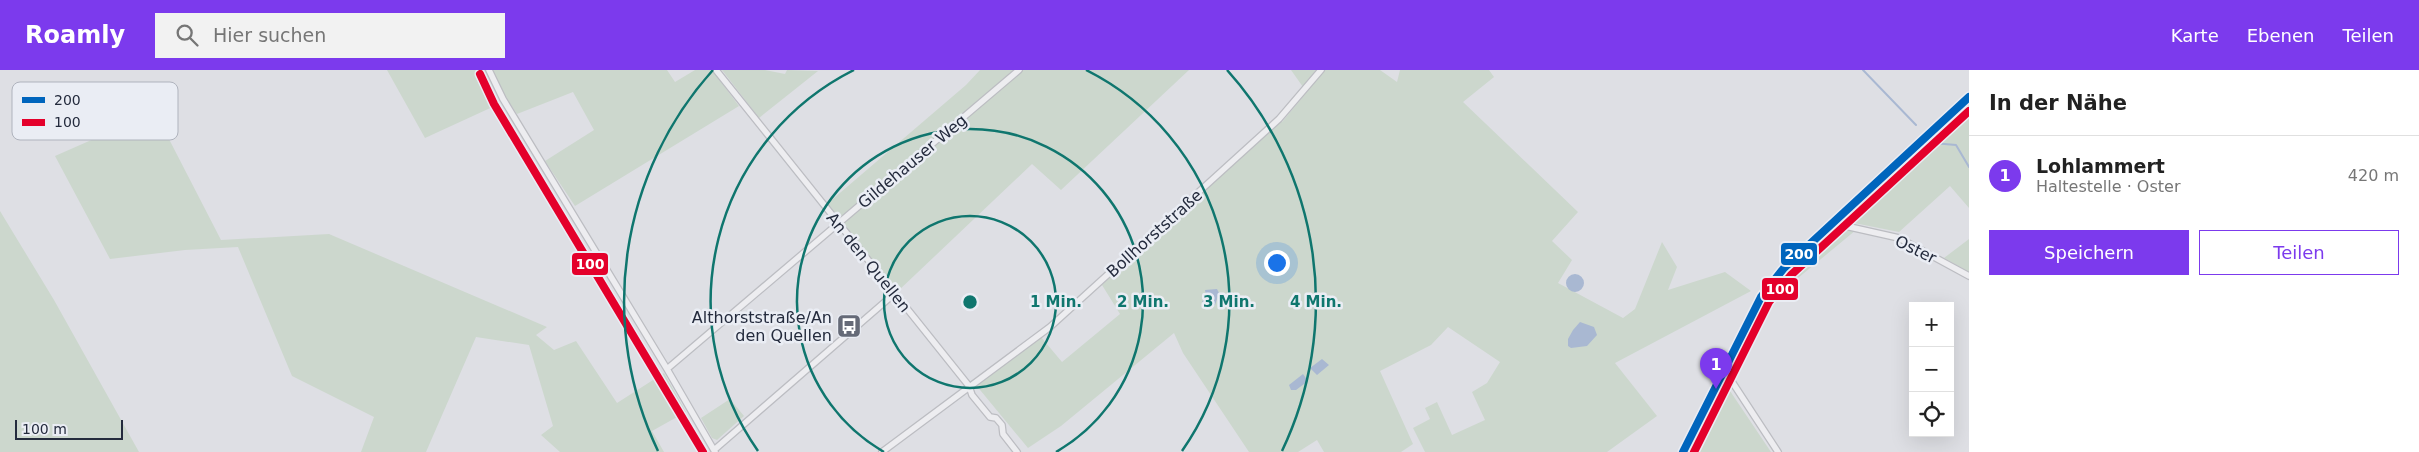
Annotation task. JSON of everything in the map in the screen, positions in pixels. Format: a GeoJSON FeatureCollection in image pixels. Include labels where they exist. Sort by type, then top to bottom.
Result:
{"type":"FeatureCollection","features":[{"type":"Feature","properties":{"kind":"main road"},"geometry":{"type":"LineString","coordinates":[[1683,452],[1761,297],[1784,268],[1969,97]]}},
{"type":"Feature","properties":{"kind":"street"},"geometry":{"type":"LineString","coordinates":[[489,70],[503,100],[667,369],[714,451],[894,294]]}},
{"type":"Feature","properties":{"kind":"street","name":"An den Quellen"},"geometry":{"type":"LineString","coordinates":[[716,70],[969,386],[972,395],[990,417],[996,418],[1002,425],[1003,434],[1017,452]]}},
{"type":"Feature","properties":{"kind":"street","name":"Gildehauser Weg"},"geometry":{"type":"LineString","coordinates":[[667,369],[1020,70]]}},
{"type":"Feature","properties":{"kind":"street","name":"Bollhorststraße"},"geometry":{"type":"LineString","coordinates":[[882,452],[1050,326],[1279,119],[1321,70]]}},
{"type":"Feature","properties":{"kind":"street","name":"Oster"},"geometry":{"type":"LineString","coordinates":[[1832,223],[1899,238],[1969,276]]}},
{"type":"Feature","properties":{"kind":"street"},"geometry":{"type":"LineString","coordinates":[[1725,371],[1778,452]]}},
{"type":"Feature","properties":{"kind":"shaded area"},"geometry":{"type":"Polygon","coordinates":[[[387,70],[485,70],[499,104],[425,138],[387,70]]]}},
{"type":"Feature","properties":{"kind":"shaded area"},"geometry":{"type":"Polygon","coordinates":[[[493,70],[667,70],[675,82],[695,70],[712,70],[739,106],[575,206],[545,161],[594,130],[573,92],[517,114],[505,96],[493,70]]]}},
{"type":"Feature","properties":{"kind":"shaded area"},"geometry":{"type":"Polygon","coordinates":[[[722,70],[765,70],[785,74],[787,70],[818,71],[759,118],[722,70]]]}},
{"type":"Feature","properties":{"kind":"shaded area"},"geometry":{"type":"Polygon","coordinates":[[[980,70],[1014,70],[839,219],[827,204],[966,85],[980,70]]]}},
{"type":"Feature","properties":{"kind":"shaded area"},"geometry":{"type":"Polygon","coordinates":[[[1023,70],[1189,70],[1061,190],[1032,164],[897,292],[843,224],[1023,70]]]}},
{"type":"Feature","properties":{"kind":"shaded area"},"geometry":{"type":"Polygon","coordinates":[[[1291,70],[1316,70],[1303,87],[1291,70]]]}},
{"type":"Feature","properties":{"kind":"shaded area"},"geometry":{"type":"Polygon","coordinates":[[[1325,70],[1380,70],[1397,82],[1400,70],[1489,70],[1494,77],[1463,102],[1578,212],[1552,241],[1572,260],[1558,283],[1623,318],[1635,309],[1662,242],[1677,267],[1668,290],[1725,272],[1751,291],[1615,363],[1657,416],[1607,452],[1425,452],[1413,428],[1430,419],[1425,408],[1437,402],[1452,435],[1485,420],[1472,392],[1487,383],[1500,362],[1448,327],[1431,345],[1380,371],[1413,444],[1401,452],[1324,452],[1317,440],[1298,452],[1249,452],[1183,353],[1174,333],[1061,426],[1028,448],[976,385],[1041,337],[1062,362],[1120,314],[1102,285],[1279,119],[1282,122],[1325,70]]]}},
{"type":"Feature","properties":{"kind":"shaded area"},"geometry":{"type":"Polygon","coordinates":[[[1969,105],[1969,208],[1950,186],[1899,232],[1839,220],[1969,105]]]}},
{"type":"Feature","properties":{"kind":"shaded area"},"geometry":{"type":"Polygon","coordinates":[[[91,140],[169,140],[221,240],[329,234],[547,327],[536,335],[554,350],[576,341],[617,403],[664,373],[686,412],[652,431],[664,452],[560,452],[541,435],[553,426],[529,345],[476,337],[426,452],[361,452],[374,417],[292,376],[238,247],[185,250],[110,259],[55,156],[91,140]]]}},
{"type":"Feature","properties":{"kind":"shaded area"},"geometry":{"type":"Polygon","coordinates":[[[0,211],[54,300],[139,452],[0,452],[0,211]]]}},
{"type":"Feature","properties":{"kind":"shaded area"},"geometry":{"type":"Polygon","coordinates":[[[1834,226],[1856,230],[1792,283],[1783,275],[1834,226]]]}},
{"type":"Feature","properties":{"kind":"shaded area"},"geometry":{"type":"Polygon","coordinates":[[[1969,239],[1969,272],[1944,258],[1969,239]]]}},
{"type":"Feature","properties":{"kind":"shaded area"},"geometry":{"type":"Polygon","coordinates":[[[1730,391],[1771,452],[1700,452],[1730,391]]]}},
{"type":"Feature","properties":{"kind":"shaded area"},"geometry":{"type":"Polygon","coordinates":[[[730,399],[744,416],[717,440],[712,438],[701,418],[730,399]]]}},
{"type":"Feature","properties":{"kind":"water"},"geometry":{"type":"Polygon","coordinates":[[[1575,274],[1581,277],[1584,283],[1581,289],[1575,292],[1569,289],[1566,283],[1569,277],[1575,274]]]}},
{"type":"Feature","properties":{"kind":"water"},"geometry":{"type":"Polygon","coordinates":[[[1217,289],[1219,293],[1215,305],[1210,308],[1202,302],[1206,296],[1205,290],[1217,289]]]}},
{"type":"Feature","properties":{"kind":"water"},"geometry":{"type":"Polygon","coordinates":[[[1580,322],[1594,327],[1597,335],[1587,346],[1571,348],[1568,346],[1568,339],[1580,322]]]}},
{"type":"Feature","properties":{"kind":"water"},"geometry":{"type":"Polygon","coordinates":[[[1322,359],[1329,365],[1317,375],[1310,368],[1322,359]]]}},
{"type":"Feature","properties":{"kind":"water"},"geometry":{"type":"Polygon","coordinates":[[[1303,374],[1308,381],[1296,390],[1291,390],[1289,385],[1303,374]]]}},
{"type":"Feature","properties":{"kind":"waterway"},"geometry":{"type":"LineString","coordinates":[[1863,70],[1916,125]]}},
{"type":"Feature","properties":{"kind":"waterway"},"geometry":{"type":"LineString","coordinates":[[1933,143],[1956,145],[1969,167]]}},
{"type":"Feature","properties":{"kind":"transit line","name":"100"},"geometry":{"type":"LineString","coordinates":[[480,74],[494,104],[703,452]]}},
{"type":"Feature","properties":{"kind":"transit line","name":"200"},"geometry":{"type":"LineString","coordinates":[[1683,452],[1761,297],[1784,268],[1969,97]]}},
{"type":"Feature","properties":{"kind":"transit line","name":"100"},"geometry":{"type":"LineString","coordinates":[[1694,452],[1769,302],[1791,275],[1969,111]]}},
{"type":"Feature","properties":{"kind":"place","name":"Althorststraße/An den Quellen"},"geometry":{"type":"Point","coordinates":[849,326]}},
{"type":"Feature","properties":{"kind":"place","name":"Lohlammert"},"geometry":{"type":"Point","coordinates":[1716,389]}}]}
